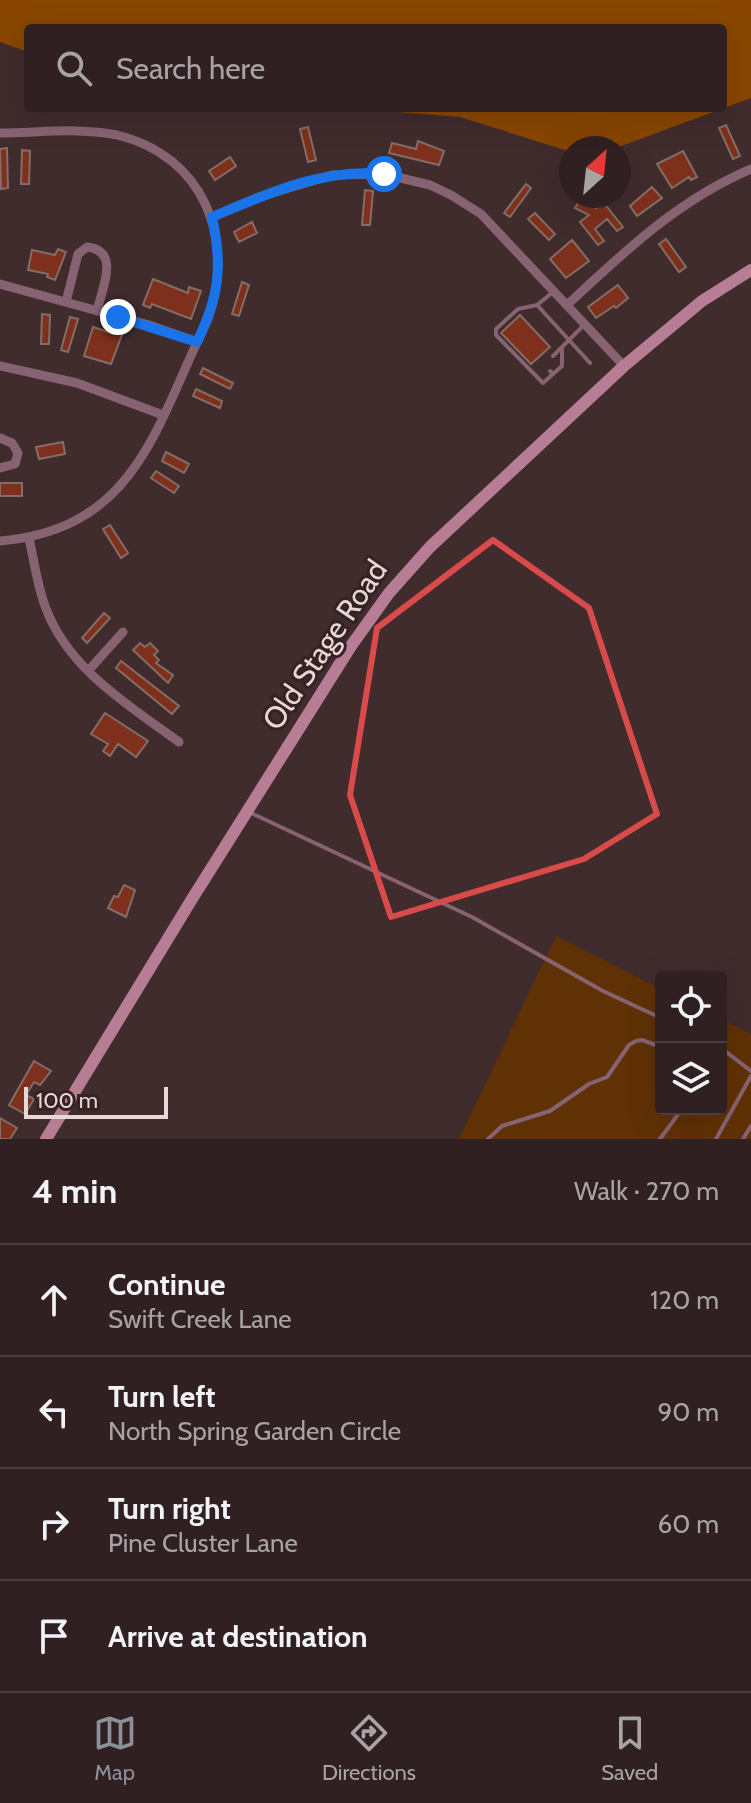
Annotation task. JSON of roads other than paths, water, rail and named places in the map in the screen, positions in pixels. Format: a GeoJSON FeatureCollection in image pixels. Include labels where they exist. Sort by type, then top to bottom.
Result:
{"type":"FeatureCollection","features":[{"type":"Feature","properties":{"kind":"main road","name":"Old Stage Road"},"geometry":{"type":"LineString","coordinates":[[46,1139],[351,646],[411,565],[624,366],[702,301],[751,270]]}},
{"type":"Feature","properties":{"kind":"street"},"geometry":{"type":"LineString","coordinates":[[0,133],[99,133],[131,140],[158,153],[176,165],[197,188],[212,217],[219,253],[215,300],[143,457],[121,487],[92,512],[77,520],[29,538],[0,541]]}},
{"type":"Feature","properties":{"kind":"street"},"geometry":{"type":"LineString","coordinates":[[567,305],[635,241],[665,218],[713,187],[751,169]]}},
{"type":"Feature","properties":{"kind":"street"},"geometry":{"type":"LineString","coordinates":[[212,217],[317,177],[367,172],[409,179],[451,195],[481,214],[624,366]]}},
{"type":"Feature","properties":{"kind":"street"},"geometry":{"type":"LineString","coordinates":[[66,302],[78,254],[87,247],[98,249],[105,254],[107,264],[97,311]]}},
{"type":"Feature","properties":{"kind":"street"},"geometry":{"type":"LineString","coordinates":[[0,284],[197,342]]}},
{"type":"Feature","properties":{"kind":"street"},"geometry":{"type":"LineString","coordinates":[[0,366],[77,383],[163,415]]}},
{"type":"Feature","properties":{"kind":"street"},"geometry":{"type":"LineString","coordinates":[[0,438],[12,443],[18,453],[15,464],[0,468]]}},
{"type":"Feature","properties":{"kind":"street"},"geometry":{"type":"LineString","coordinates":[[29,538],[46,608],[73,656],[179,742]]}},
{"type":"Feature","properties":{"kind":"street"},"geometry":{"type":"LineString","coordinates":[[88,671],[123,632]]}},
{"type":"Feature","properties":{"kind":"lane"},"geometry":{"type":"LineString","coordinates":[[555,291],[537,305],[518,309],[496,329],[496,335],[543,383],[562,366],[562,347]]}},
{"type":"Feature","properties":{"kind":"lane"},"geometry":{"type":"LineString","coordinates":[[537,305],[590,363]]}},
{"type":"Feature","properties":{"kind":"lane"},"geometry":{"type":"LineString","coordinates":[[553,356],[585,324]]}},
{"type":"Feature","properties":{"kind":"lane"},"geometry":{"type":"LineString","coordinates":[[247,811],[472,917],[603,991],[655,1015]]}},
{"type":"Feature","properties":{"kind":"lane"},"geometry":{"type":"LineString","coordinates":[[488,1139],[502,1126],[550,1111],[589,1084],[607,1077],[629,1045],[636,1041],[655,1045]]}},
{"type":"Feature","properties":{"kind":"lane"},"geometry":{"type":"LineString","coordinates":[[716,1139],[751,1073],[727,1053]]}},
{"type":"Feature","properties":{"kind":"lane"},"geometry":{"type":"LineString","coordinates":[[660,1139],[678,1115]]}},
{"type":"Feature","properties":{"kind":"lane"},"geometry":{"type":"LineString","coordinates":[[743,1139],[751,1126]]}}]}
